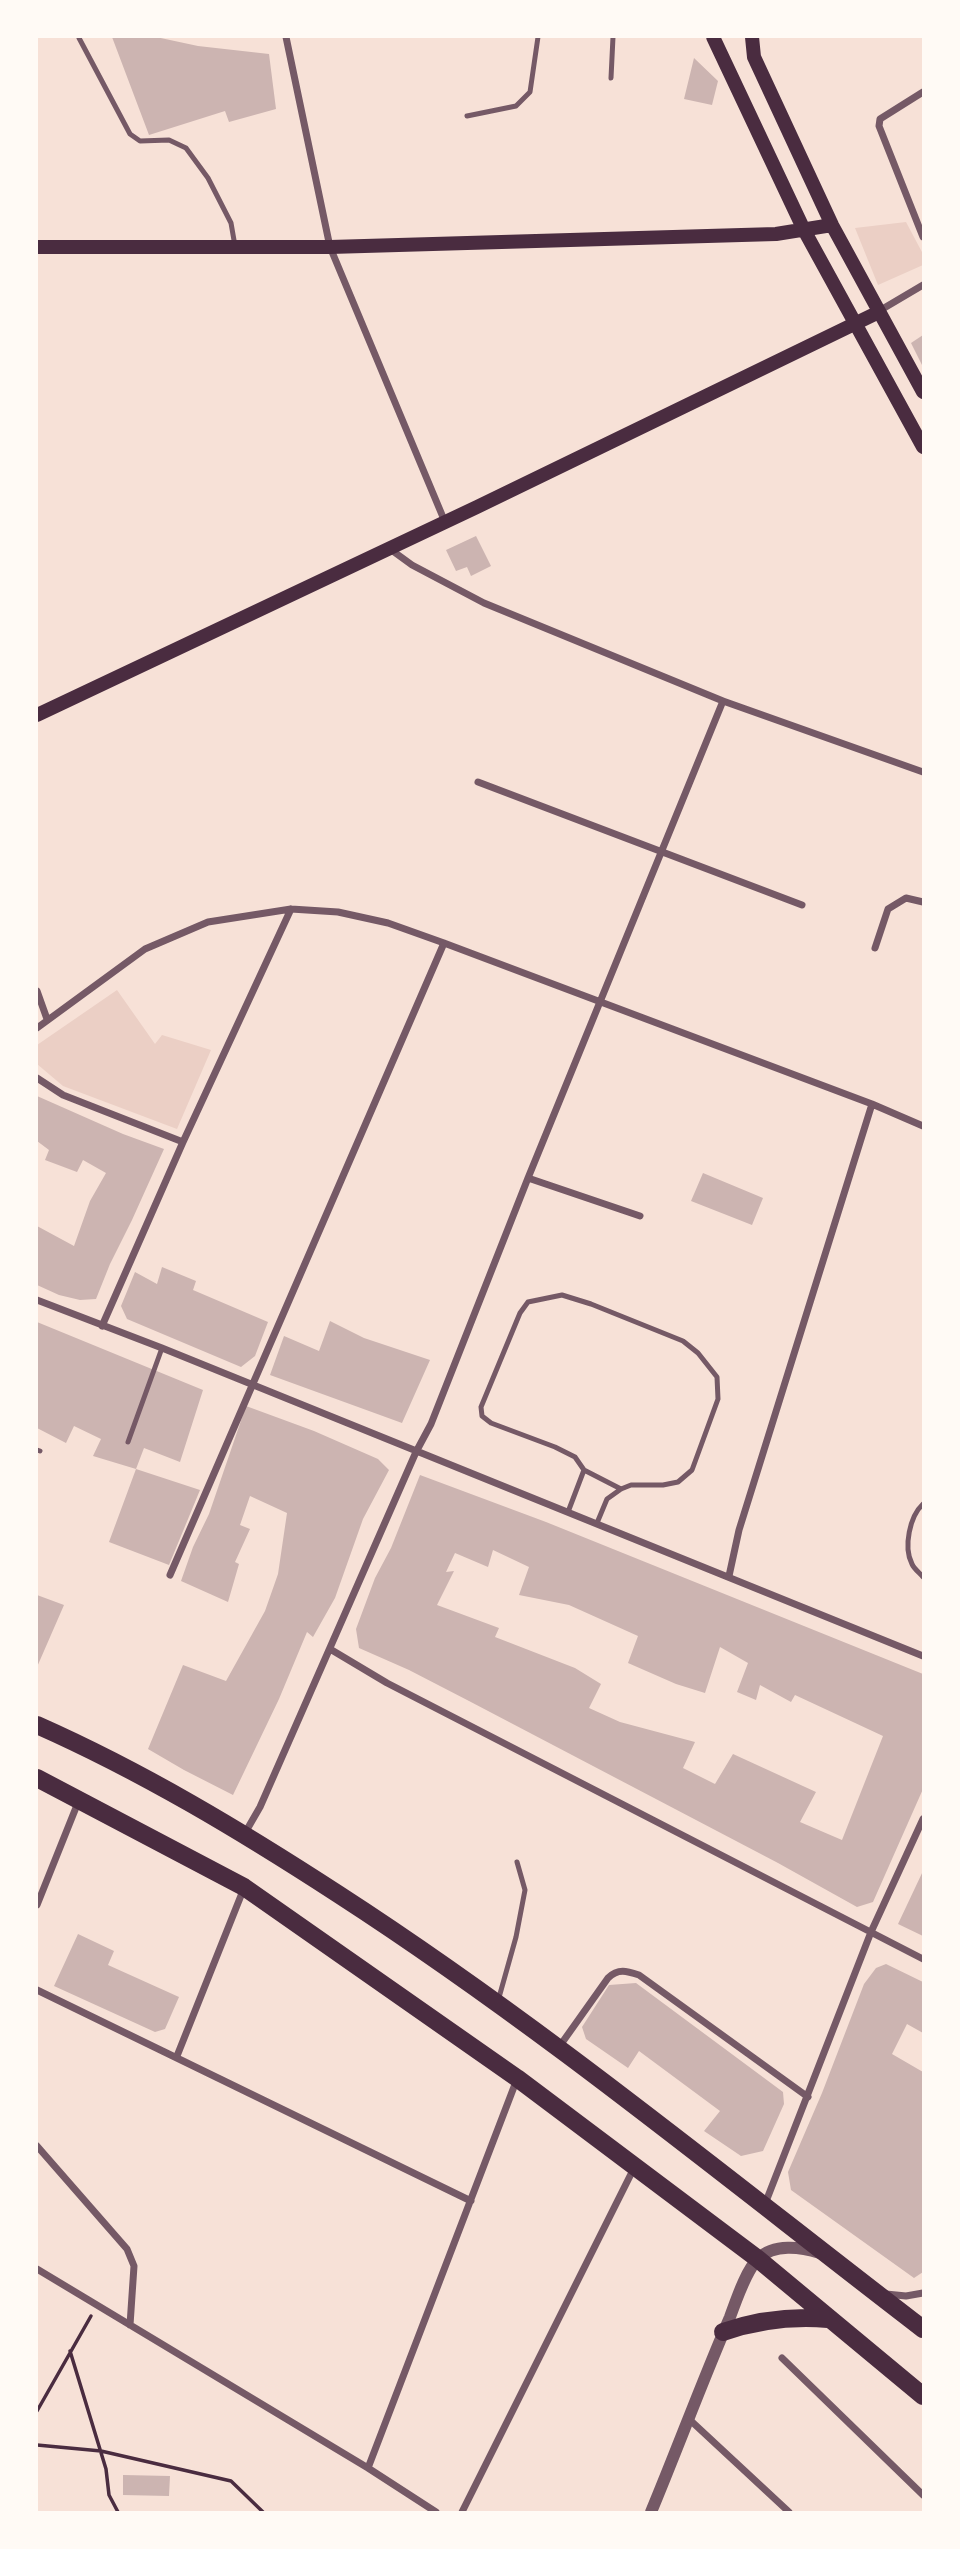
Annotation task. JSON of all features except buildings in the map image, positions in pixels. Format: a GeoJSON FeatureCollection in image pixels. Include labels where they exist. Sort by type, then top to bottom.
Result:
{"type":"FeatureCollection","features":[{"type":"Feature","properties":{"kind":"main road"},"geometry":{"type":"LineString","coordinates":[[713,37],[804,230],[923,447]]}},
{"type":"Feature","properties":{"kind":"main road"},"geometry":{"type":"LineString","coordinates":[[752,37],[754,57],[832,225],[923,392]]}},
{"type":"Feature","properties":{"kind":"main road"},"geometry":{"type":"LineString","coordinates":[[37,247],[330,247],[776,234],[832,225]]}},
{"type":"Feature","properties":{"kind":"main road"},"geometry":{"type":"LineString","coordinates":[[37,715],[445,522],[878,312]]}},
{"type":"Feature","properties":{"kind":"main road"},"geometry":{"type":"LineString","coordinates":[[37,1725],[147,1779],[245,1834],[397,1932],[559,2048],[923,2329]]}},
{"type":"Feature","properties":{"kind":"main road"},"geometry":{"type":"LineString","coordinates":[[37,1778],[244,1887],[517,2078],[758,2259],[828,2319],[921,2389]]}},
{"type":"Feature","properties":{"kind":"main road"},"geometry":{"type":"LineString","coordinates":[[723,2332],[770,2320],[805,2317],[828,2319]]}},
{"type":"Feature","properties":{"kind":"street"},"geometry":{"type":"LineString","coordinates":[[286,37],[330,247],[445,522]]}},
{"type":"Feature","properties":{"kind":"street"},"geometry":{"type":"LineString","coordinates":[[923,92],[880,119],[879,126],[923,237]]}},
{"type":"Feature","properties":{"kind":"street"},"geometry":{"type":"LineString","coordinates":[[878,312],[923,285]]}},
{"type":"Feature","properties":{"kind":"street"},"geometry":{"type":"LineString","coordinates":[[390,548],[412,565],[484,604],[723,701],[923,772]]}},
{"type":"Feature","properties":{"kind":"street"},"geometry":{"type":"LineString","coordinates":[[245,1834],[260,1807],[416,1452],[431,1424],[528,1178],[723,701]]}},
{"type":"Feature","properties":{"kind":"street"},"geometry":{"type":"LineString","coordinates":[[478,782],[802,905]]}},
{"type":"Feature","properties":{"kind":"street"},"geometry":{"type":"LineString","coordinates":[[874,948],[888,909],[906,898],[923,902]]}},
{"type":"Feature","properties":{"kind":"street"},"geometry":{"type":"LineString","coordinates":[[102,1326],[183,1142],[291,909]]}},
{"type":"Feature","properties":{"kind":"street"},"geometry":{"type":"LineString","coordinates":[[37,1028],[145,949],[208,922],[291,909],[338,912],[388,923],[444,943],[872,1104],[923,1126]]}},
{"type":"Feature","properties":{"kind":"street"},"geometry":{"type":"LineString","coordinates":[[170,1575],[444,943]]}},
{"type":"Feature","properties":{"kind":"street"},"geometry":{"type":"LineString","coordinates":[[37,991],[47,1019]]}},
{"type":"Feature","properties":{"kind":"street"},"geometry":{"type":"LineString","coordinates":[[37,1079],[63,1095],[183,1142]]}},
{"type":"Feature","properties":{"kind":"street"},"geometry":{"type":"LineString","coordinates":[[729,1576],[739,1530],[872,1104]]}},
{"type":"Feature","properties":{"kind":"street"},"geometry":{"type":"LineString","coordinates":[[528,1178],[640,1216]]}},
{"type":"Feature","properties":{"kind":"street"},"geometry":{"type":"LineString","coordinates":[[37,1300],[923,1656]]}},
{"type":"Feature","properties":{"kind":"street"},"geometry":{"type":"LineString","coordinates":[[330,1649],[387,1683],[923,1959]]}},
{"type":"Feature","properties":{"kind":"street"},"geometry":{"type":"LineString","coordinates":[[37,1905],[79,1800]]}},
{"type":"Feature","properties":{"kind":"street"},"geometry":{"type":"LineString","coordinates":[[765,2206],[871,1932],[923,1819]]}},
{"type":"Feature","properties":{"kind":"street"},"geometry":{"type":"LineString","coordinates":[[177,2056],[244,1887]]}},
{"type":"Feature","properties":{"kind":"street"},"geometry":{"type":"LineString","coordinates":[[559,2048],[608,1978],[614,1972],[628,1971],[639,1975],[808,2097]]}},
{"type":"Feature","properties":{"kind":"street"},"geometry":{"type":"LineString","coordinates":[[37,1990],[471,2201]]}},
{"type":"Feature","properties":{"kind":"street"},"geometry":{"type":"LineString","coordinates":[[368,2468],[517,2078]]}},
{"type":"Feature","properties":{"kind":"street"},"geometry":{"type":"LineString","coordinates":[[37,2146],[128,2249],[134,2266],[130,2325]]}},
{"type":"Feature","properties":{"kind":"street"},"geometry":{"type":"LineString","coordinates":[[462,2512],[634,2168]]}},
{"type":"Feature","properties":{"kind":"street"},"geometry":{"type":"LineString","coordinates":[[651,2512],[723,2332],[758,2259],[771,2251],[786,2248],[804,2248],[830,2256]]}},
{"type":"Feature","properties":{"kind":"street"},"geometry":{"type":"LineString","coordinates":[[37,2269],[368,2468],[436,2512]]}},
{"type":"Feature","properties":{"kind":"street"},"geometry":{"type":"LineString","coordinates":[[873,2290],[893,2295],[923,2293]]}},
{"type":"Feature","properties":{"kind":"street"},"geometry":{"type":"LineString","coordinates":[[782,2358],[923,2495]]}},
{"type":"Feature","properties":{"kind":"street"},"geometry":{"type":"LineString","coordinates":[[690,2420],[789,2512]]}},
{"type":"Feature","properties":{"kind":"lane"},"geometry":{"type":"LineString","coordinates":[[467,116],[516,106],[530,92],[538,37]]}},
{"type":"Feature","properties":{"kind":"lane"},"geometry":{"type":"LineString","coordinates":[[611,78],[613,37]]}},
{"type":"Feature","properties":{"kind":"lane"},"geometry":{"type":"LineString","coordinates":[[79,38],[130,134],[140,141],[169,140],[186,148],[208,178],[231,223],[234,246]]}},
{"type":"Feature","properties":{"kind":"lane"},"geometry":{"type":"LineString","coordinates":[[597,1523],[607,1499],[621,1489],[631,1485],[678,1482],[692,1470],[718,1399],[717,1377],[698,1353],[683,1341],[591,1304],[562,1295],[528,1302],[520,1313],[481,1407],[482,1416],[491,1423],[575,1457],[584,1470],[621,1489]]}},
{"type":"Feature","properties":{"kind":"lane"},"geometry":{"type":"LineString","coordinates":[[128,1442],[162,1348]]}},
{"type":"Feature","properties":{"kind":"lane"},"geometry":{"type":"LineString","coordinates":[[568,1512],[584,1470]]}},
{"type":"Feature","properties":{"kind":"lane"},"geometry":{"type":"LineString","coordinates":[[923,1504],[916,1511],[908,1539],[911,1563],[923,1577]]}},
{"type":"Feature","properties":{"kind":"lane"},"geometry":{"type":"LineString","coordinates":[[497,2004],[516,1937],[525,1890],[517,1862]]}},
{"type":"Feature","properties":{"kind":"path"},"geometry":{"type":"LineString","coordinates":[[37,2411],[97,2305]]}},
{"type":"Feature","properties":{"kind":"path"},"geometry":{"type":"LineString","coordinates":[[70,2351],[106,2469],[109,2495],[118,2512]]}},
{"type":"Feature","properties":{"kind":"path"},"geometry":{"type":"LineString","coordinates":[[37,2445],[101,2451],[231,2481],[263,2512]]}},
{"type":"Feature","properties":{"kind":"shaded area"},"geometry":{"type":"Polygon","coordinates":[[[906,222],[923,254],[923,265],[878,285],[855,228],[906,222]]]}},
{"type":"Feature","properties":{"kind":"shaded area"},"geometry":{"type":"Polygon","coordinates":[[[117,990],[155,1044],[162,1035],[211,1050],[177,1129],[63,1086],[37,1064],[37,1045],[117,990]]]}}]}
